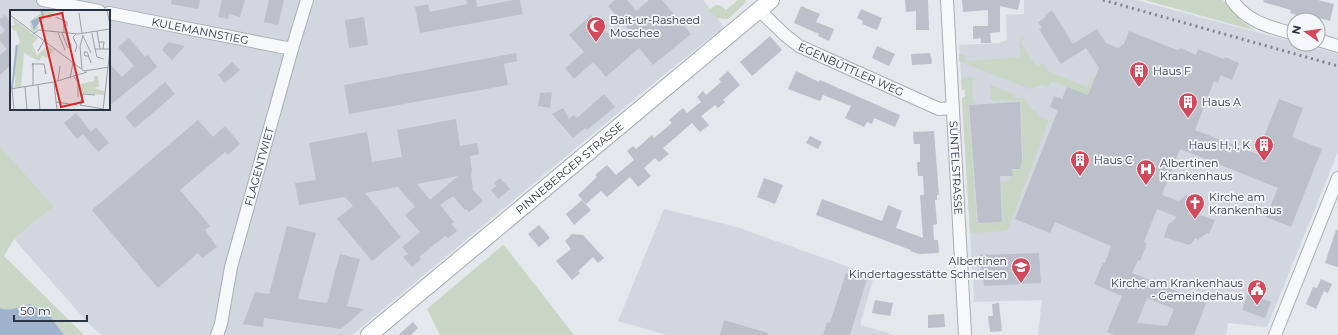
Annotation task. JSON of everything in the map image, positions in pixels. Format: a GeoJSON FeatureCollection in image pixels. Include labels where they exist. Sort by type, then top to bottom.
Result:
{"type":"FeatureCollection","features":[{"type":"Feature","properties":{"kind":"main road","name":"PINNEBERGER STRASSE"},"geometry":{"type":"LineString","coordinates":[[369,335],[765,5]]}},
{"type":"Feature","properties":{"kind":"street"},"geometry":{"type":"LineString","coordinates":[[43,0],[94,10]]}},
{"type":"Feature","properties":{"kind":"street","name":"FLAGENTWIET"},"geometry":{"type":"LineString","coordinates":[[217,335],[221,324],[231,267],[307,0]]}},
{"type":"Feature","properties":{"kind":"street","name":"SÜNTELSTRASSE"},"geometry":{"type":"LineString","coordinates":[[947,0],[966,335]]}},
{"type":"Feature","properties":{"kind":"street"},"geometry":{"type":"LineString","coordinates":[[1232,0],[1248,17],[1266,26],[1286,32]]}},
{"type":"Feature","properties":{"kind":"street","name":"EGENBÜTTLER WEG"},"geometry":{"type":"LineString","coordinates":[[765,5],[785,34],[799,46],[939,109],[953,108]]}},
{"type":"Feature","properties":{"kind":"street","name":"KULEMANNSTIEG"},"geometry":{"type":"LineString","coordinates":[[110,13],[292,49]]}},
{"type":"Feature","properties":{"kind":"street"},"geometry":{"type":"LineString","coordinates":[[1326,42],[1338,46]]}},
{"type":"Feature","properties":{"kind":"street"},"geometry":{"type":"LineString","coordinates":[[1275,335],[1335,198],[1338,178]]}},
{"type":"Feature","properties":{"kind":"shaded area"},"geometry":{"type":"Polygon","coordinates":[[[0,0],[703,0],[724,27],[656,81],[352,335],[102,335],[90,325],[14,239],[54,206],[0,147],[0,0]]]}},
{"type":"Feature","properties":{"kind":"shaded area","name":"Albertinen Krankenhaus"},"geometry":{"type":"Polygon","coordinates":[[[1024,0],[1136,0],[1286,40],[1286,52],[1326,51],[1338,54],[1338,152],[1267,327],[1228,323],[1226,335],[1038,335],[1042,300],[974,302],[962,98],[965,97],[965,90],[962,90],[959,45],[999,43],[1007,40],[1006,15],[1024,14],[1024,0]]]}},
{"type":"Feature","properties":{"kind":"shaded area"},"geometry":{"type":"Polygon","coordinates":[[[664,209],[737,227],[874,276],[860,325],[895,335],[667,335],[618,321],[664,209]]]}},
{"type":"Feature","properties":{"kind":"green space"},"geometry":{"type":"Polygon","coordinates":[[[738,0],[745,0],[746,2],[728,19],[716,18],[709,10],[716,5],[722,6],[726,10],[738,0]]]}},
{"type":"Feature","properties":{"kind":"green space"},"geometry":{"type":"Polygon","coordinates":[[[1145,0],[1227,1],[1239,18],[1256,31],[1145,0]]]}},
{"type":"Feature","properties":{"kind":"green space"},"geometry":{"type":"Polygon","coordinates":[[[1022,36],[1026,38],[1020,42],[1037,67],[1043,63],[1048,71],[1087,87],[1093,76],[1095,76],[1094,81],[1146,118],[1051,81],[1048,87],[1042,85],[1030,89],[959,61],[959,54],[965,54],[966,61],[1020,57],[1019,39],[1022,36]]]}},
{"type":"Feature","properties":{"kind":"green space"},"geometry":{"type":"Polygon","coordinates":[[[970,77],[978,80],[972,81],[973,102],[977,101],[977,103],[968,104],[977,224],[1003,222],[1001,182],[1011,181],[1013,170],[1020,170],[1023,160],[1021,101],[991,100],[990,85],[1017,95],[1013,96],[1013,98],[1024,98],[1030,107],[1037,112],[1036,115],[1049,120],[1006,231],[970,233],[962,98],[965,97],[965,90],[962,90],[961,78],[970,77]]]}},
{"type":"Feature","properties":{"kind":"green space"},"geometry":{"type":"Polygon","coordinates":[[[0,147],[54,206],[14,239],[4,256],[84,335],[64,335],[50,316],[30,304],[11,309],[0,308],[0,147]]]}},
{"type":"Feature","properties":{"kind":"green space"},"geometry":{"type":"Polygon","coordinates":[[[503,245],[574,335],[440,335],[427,309],[503,245]]]}},
{"type":"Feature","properties":{"kind":"water"},"geometry":{"type":"Polygon","coordinates":[[[30,304],[50,316],[64,335],[0,335],[0,308],[11,309],[30,304]]]}},
{"type":"Feature","properties":{"kind":"building"},"geometry":{"type":"Polygon","coordinates":[[[172,0],[200,0],[198,9],[171,4],[172,0]]]}},
{"type":"Feature","properties":{"kind":"building"},"geometry":{"type":"Polygon","coordinates":[[[222,0],[245,0],[240,17],[229,14],[228,19],[218,17],[222,0]]]}},
{"type":"Feature","properties":{"kind":"building"},"geometry":{"type":"Polygon","coordinates":[[[269,0],[284,0],[278,25],[264,22],[269,0]]]}},
{"type":"Feature","properties":{"kind":"building"},"geometry":{"type":"Polygon","coordinates":[[[466,0],[476,0],[477,7],[520,0],[523,14],[420,33],[415,7],[428,4],[430,12],[467,4],[466,0]]]}},
{"type":"Feature","properties":{"kind":"building"},"geometry":{"type":"Polygon","coordinates":[[[615,0],[627,0],[636,11],[649,0],[662,0],[691,34],[653,65],[639,48],[606,77],[593,62],[574,79],[565,68],[584,52],[569,35],[591,15],[614,40],[628,29],[608,6],[615,0]]]}},
{"type":"Feature","properties":{"kind":"building"},"geometry":{"type":"Polygon","coordinates":[[[905,0],[928,0],[929,30],[916,30],[916,11],[906,12],[905,0]]]}},
{"type":"Feature","properties":{"kind":"building"},"geometry":{"type":"Polygon","coordinates":[[[962,0],[1020,0],[1018,10],[1000,6],[1000,32],[990,33],[991,43],[981,43],[981,38],[973,39],[973,26],[988,26],[988,10],[963,12],[962,0]]]}},
{"type":"Feature","properties":{"kind":"building"},"geometry":{"type":"Polygon","coordinates":[[[1264,0],[1318,0],[1334,4],[1330,21],[1326,20],[1326,12],[1290,12],[1291,10],[1263,2],[1264,0]]]}},
{"type":"Feature","properties":{"kind":"building"},"geometry":{"type":"Polygon","coordinates":[[[801,6],[820,14],[816,22],[834,29],[829,41],[818,36],[819,34],[794,23],[801,6]]]}},
{"type":"Feature","properties":{"kind":"building"},"geometry":{"type":"Polygon","coordinates":[[[861,9],[882,18],[877,30],[862,24],[863,21],[857,18],[861,9]]]}},
{"type":"Feature","properties":{"kind":"building"},"geometry":{"type":"Polygon","coordinates":[[[1052,10],[1073,44],[1097,29],[1106,43],[1118,48],[1124,44],[1129,31],[1177,50],[1181,48],[1196,55],[1198,49],[1239,63],[1232,80],[1221,75],[1218,83],[1214,81],[1195,130],[1257,154],[1279,99],[1303,108],[1292,137],[1322,149],[1291,227],[1266,217],[1278,188],[1180,149],[1162,195],[1179,201],[1186,195],[1204,203],[1200,215],[1215,220],[1209,234],[1206,233],[1202,238],[1200,237],[1199,240],[1195,238],[1189,245],[1164,237],[1168,225],[1177,217],[1157,209],[1144,242],[1147,243],[1140,261],[1138,260],[1132,273],[1206,303],[1194,335],[1115,335],[1107,332],[1122,296],[1094,284],[1103,263],[1105,263],[1111,246],[1055,222],[1050,233],[1015,219],[1058,110],[1050,107],[1054,96],[1062,99],[1067,87],[1088,95],[1099,68],[1086,48],[1061,64],[1039,29],[1042,28],[1038,22],[1046,17],[1045,15],[1052,10]],[[1147,298],[1137,323],[1167,326],[1174,309],[1147,298]]]}},
{"type":"Feature","properties":{"kind":"building"},"geometry":{"type":"Polygon","coordinates":[[[5,15],[10,22],[10,66],[0,75],[0,55],[7,49],[0,41],[0,35],[5,31],[0,24],[0,19],[5,15]]]}},
{"type":"Feature","properties":{"kind":"building"},"geometry":{"type":"Polygon","coordinates":[[[364,17],[368,45],[349,48],[345,20],[364,17]]]}},
{"type":"Feature","properties":{"kind":"building"},"geometry":{"type":"Polygon","coordinates":[[[770,36],[782,50],[752,76],[740,62],[770,36]]]}},
{"type":"Feature","properties":{"kind":"building"},"geometry":{"type":"Polygon","coordinates":[[[129,38],[145,57],[148,55],[157,67],[110,105],[110,64],[122,77],[134,66],[118,47],[129,38]]]}},
{"type":"Feature","properties":{"kind":"building"},"geometry":{"type":"Polygon","coordinates":[[[168,42],[185,46],[172,60],[162,50],[168,42]]]}},
{"type":"Feature","properties":{"kind":"building"},"geometry":{"type":"Polygon","coordinates":[[[877,46],[895,54],[889,66],[872,58],[877,46]]]}},
{"type":"Feature","properties":{"kind":"building"},"geometry":{"type":"Polygon","coordinates":[[[516,53],[517,61],[504,64],[508,85],[349,114],[344,85],[516,53]]]}},
{"type":"Feature","properties":{"kind":"building"},"geometry":{"type":"Polygon","coordinates":[[[930,53],[932,61],[931,64],[912,65],[911,54],[930,53]]]}},
{"type":"Feature","properties":{"kind":"building"},"geometry":{"type":"Polygon","coordinates":[[[232,62],[240,70],[225,83],[218,75],[232,62]]]}},
{"type":"Feature","properties":{"kind":"building"},"geometry":{"type":"Polygon","coordinates":[[[728,71],[740,85],[723,100],[725,102],[718,108],[715,105],[701,116],[709,125],[700,132],[692,123],[663,148],[669,154],[659,162],[655,158],[644,168],[651,176],[638,187],[630,177],[607,197],[601,191],[586,204],[578,195],[597,177],[595,175],[607,165],[616,175],[634,160],[627,151],[633,146],[636,149],[652,135],[654,138],[672,123],[669,120],[683,108],[687,113],[701,102],[697,97],[703,91],[706,95],[721,82],[719,79],[728,71]]]}},
{"type":"Feature","properties":{"kind":"building"},"geometry":{"type":"Polygon","coordinates":[[[796,71],[900,115],[895,127],[874,118],[872,124],[867,122],[864,127],[845,118],[851,106],[823,95],[820,101],[788,89],[796,71]]]}},
{"type":"Feature","properties":{"kind":"building"},"geometry":{"type":"Polygon","coordinates":[[[165,82],[175,94],[135,128],[125,117],[165,82]]]}},
{"type":"Feature","properties":{"kind":"building"},"geometry":{"type":"Polygon","coordinates":[[[552,92],[550,108],[538,106],[540,93],[552,92]]]}},
{"type":"Feature","properties":{"kind":"building"},"geometry":{"type":"Polygon","coordinates":[[[604,94],[615,107],[587,130],[585,128],[573,138],[552,114],[563,108],[569,119],[574,115],[577,118],[604,94]]]}},
{"type":"Feature","properties":{"kind":"building"},"geometry":{"type":"Polygon","coordinates":[[[1020,102],[1022,161],[1020,169],[1012,169],[1013,176],[1000,176],[1002,222],[978,223],[969,105],[1020,102]]]}},
{"type":"Feature","properties":{"kind":"building"},"geometry":{"type":"Polygon","coordinates":[[[76,113],[91,132],[96,127],[109,143],[98,152],[83,134],[77,139],[64,123],[76,113]]]}},
{"type":"Feature","properties":{"kind":"building"},"geometry":{"type":"Polygon","coordinates":[[[456,119],[460,146],[477,143],[479,154],[470,156],[471,174],[473,190],[483,201],[469,212],[466,209],[465,210],[453,196],[440,205],[454,222],[452,224],[457,231],[448,238],[445,236],[419,257],[421,259],[412,267],[403,257],[408,254],[402,247],[420,232],[405,215],[415,207],[398,187],[365,193],[401,237],[372,261],[337,219],[353,206],[345,197],[299,205],[295,183],[316,180],[309,143],[367,132],[372,162],[402,157],[397,130],[456,119]],[[458,176],[417,184],[430,200],[458,176]]]}},
{"type":"Feature","properties":{"kind":"building"},"geometry":{"type":"Polygon","coordinates":[[[198,120],[213,137],[225,126],[240,144],[228,155],[225,152],[180,190],[210,226],[205,230],[217,247],[202,258],[198,253],[158,288],[92,210],[198,120]]]}},
{"type":"Feature","properties":{"kind":"building"},"geometry":{"type":"Polygon","coordinates":[[[934,131],[939,195],[937,195],[937,200],[935,200],[937,224],[933,225],[934,240],[938,240],[939,253],[919,254],[816,215],[822,199],[882,221],[888,205],[902,211],[896,228],[923,238],[920,195],[924,195],[923,176],[918,176],[917,162],[920,162],[920,144],[914,144],[913,132],[934,131]]]}},
{"type":"Feature","properties":{"kind":"building"},"geometry":{"type":"Polygon","coordinates":[[[810,136],[822,142],[818,149],[806,143],[810,136]]]}},
{"type":"Feature","properties":{"kind":"building"},"geometry":{"type":"Polygon","coordinates":[[[500,178],[510,189],[498,199],[491,190],[496,186],[494,183],[500,178]]]}},
{"type":"Feature","properties":{"kind":"building"},"geometry":{"type":"Polygon","coordinates":[[[764,178],[783,185],[775,204],[757,197],[764,178]]]}},
{"type":"Feature","properties":{"kind":"building"},"geometry":{"type":"Polygon","coordinates":[[[582,200],[591,210],[574,225],[566,214],[582,200]]]}},
{"type":"Feature","properties":{"kind":"building"},"geometry":{"type":"Polygon","coordinates":[[[539,225],[550,238],[539,247],[528,234],[539,225]]]}},
{"type":"Feature","properties":{"kind":"building"},"geometry":{"type":"Polygon","coordinates":[[[287,226],[316,233],[298,299],[327,303],[340,254],[360,259],[347,306],[364,309],[341,329],[264,318],[263,327],[243,324],[255,292],[269,294],[287,226]]]}},
{"type":"Feature","properties":{"kind":"building"},"geometry":{"type":"Polygon","coordinates":[[[1336,230],[1338,230],[1338,267],[1325,263],[1336,230]]]}},
{"type":"Feature","properties":{"kind":"building"},"geometry":{"type":"Polygon","coordinates":[[[572,234],[583,235],[604,258],[598,263],[593,257],[578,271],[580,273],[572,280],[556,261],[571,249],[565,241],[572,234]]]}},
{"type":"Feature","properties":{"kind":"building"},"geometry":{"type":"Polygon","coordinates":[[[1039,253],[1041,283],[984,286],[983,274],[981,275],[980,255],[1039,253]]]}},
{"type":"Feature","properties":{"kind":"building"},"geometry":{"type":"Polygon","coordinates":[[[846,273],[867,279],[850,335],[823,335],[827,322],[830,323],[846,273]]]}},
{"type":"Feature","properties":{"kind":"building"},"geometry":{"type":"Polygon","coordinates":[[[1321,279],[1332,284],[1328,293],[1324,291],[1316,309],[1306,304],[1313,287],[1317,288],[1321,279]]]}},
{"type":"Feature","properties":{"kind":"building","name":"Kirche am Krankenhaus - Gemeindehaus"},"geometry":{"type":"Polygon","coordinates":[[[1248,293],[1271,302],[1265,318],[1242,310],[1248,293]]]}},
{"type":"Feature","properties":{"kind":"building"},"geometry":{"type":"Polygon","coordinates":[[[875,300],[893,303],[890,316],[872,313],[875,300]]]}},
{"type":"Feature","properties":{"kind":"building"},"geometry":{"type":"Polygon","coordinates":[[[999,303],[1002,331],[990,332],[988,316],[993,316],[992,304],[999,303]]]}},
{"type":"Feature","properties":{"kind":"building"},"geometry":{"type":"Polygon","coordinates":[[[944,314],[945,327],[928,328],[928,315],[944,314]]]}},
{"type":"Feature","properties":{"kind":"building"},"geometry":{"type":"Polygon","coordinates":[[[724,320],[768,333],[768,335],[720,335],[724,320]]]}},
{"type":"Feature","properties":{"kind":"building"},"geometry":{"type":"Polygon","coordinates":[[[413,322],[418,328],[411,335],[398,335],[413,322]]]}},
{"type":"Feature","properties":{"kind":"railway"},"geometry":{"type":"LineString","coordinates":[[1103,0],[1338,66]]}},
{"type":"Feature","properties":{"kind":"place","name":"Bait-ur-Rasheed Moschee"},"geometry":{"type":"Point","coordinates":[596,43]}},
{"type":"Feature","properties":{"kind":"place","name":"Haus F"},"geometry":{"type":"Point","coordinates":[1139,88]}},
{"type":"Feature","properties":{"kind":"place","name":"Haus A"},"geometry":{"type":"Point","coordinates":[1188,119]}},
{"type":"Feature","properties":{"kind":"place","name":"Haus H, I, K"},"geometry":{"type":"Point","coordinates":[1264,162]}},
{"type":"Feature","properties":{"kind":"place","name":"Haus C"},"geometry":{"type":"Point","coordinates":[1080,177]}},
{"type":"Feature","properties":{"kind":"place","name":"Albertinen Krankenhaus"},"geometry":{"type":"Point","coordinates":[1146,186]}},
{"type":"Feature","properties":{"kind":"place","name":"Kirche am Krankenhaus"},"geometry":{"type":"Point","coordinates":[1195,220]}},
{"type":"Feature","properties":{"kind":"place","name":"Albertinen Kindertagesstätte Schnelsen"},"geometry":{"type":"Point","coordinates":[1021,284]}},
{"type":"Feature","properties":{"kind":"place","name":"Kirche am Krankenhaus - Gemeindehaus"},"geometry":{"type":"Point","coordinates":[1257,306]}}]}
